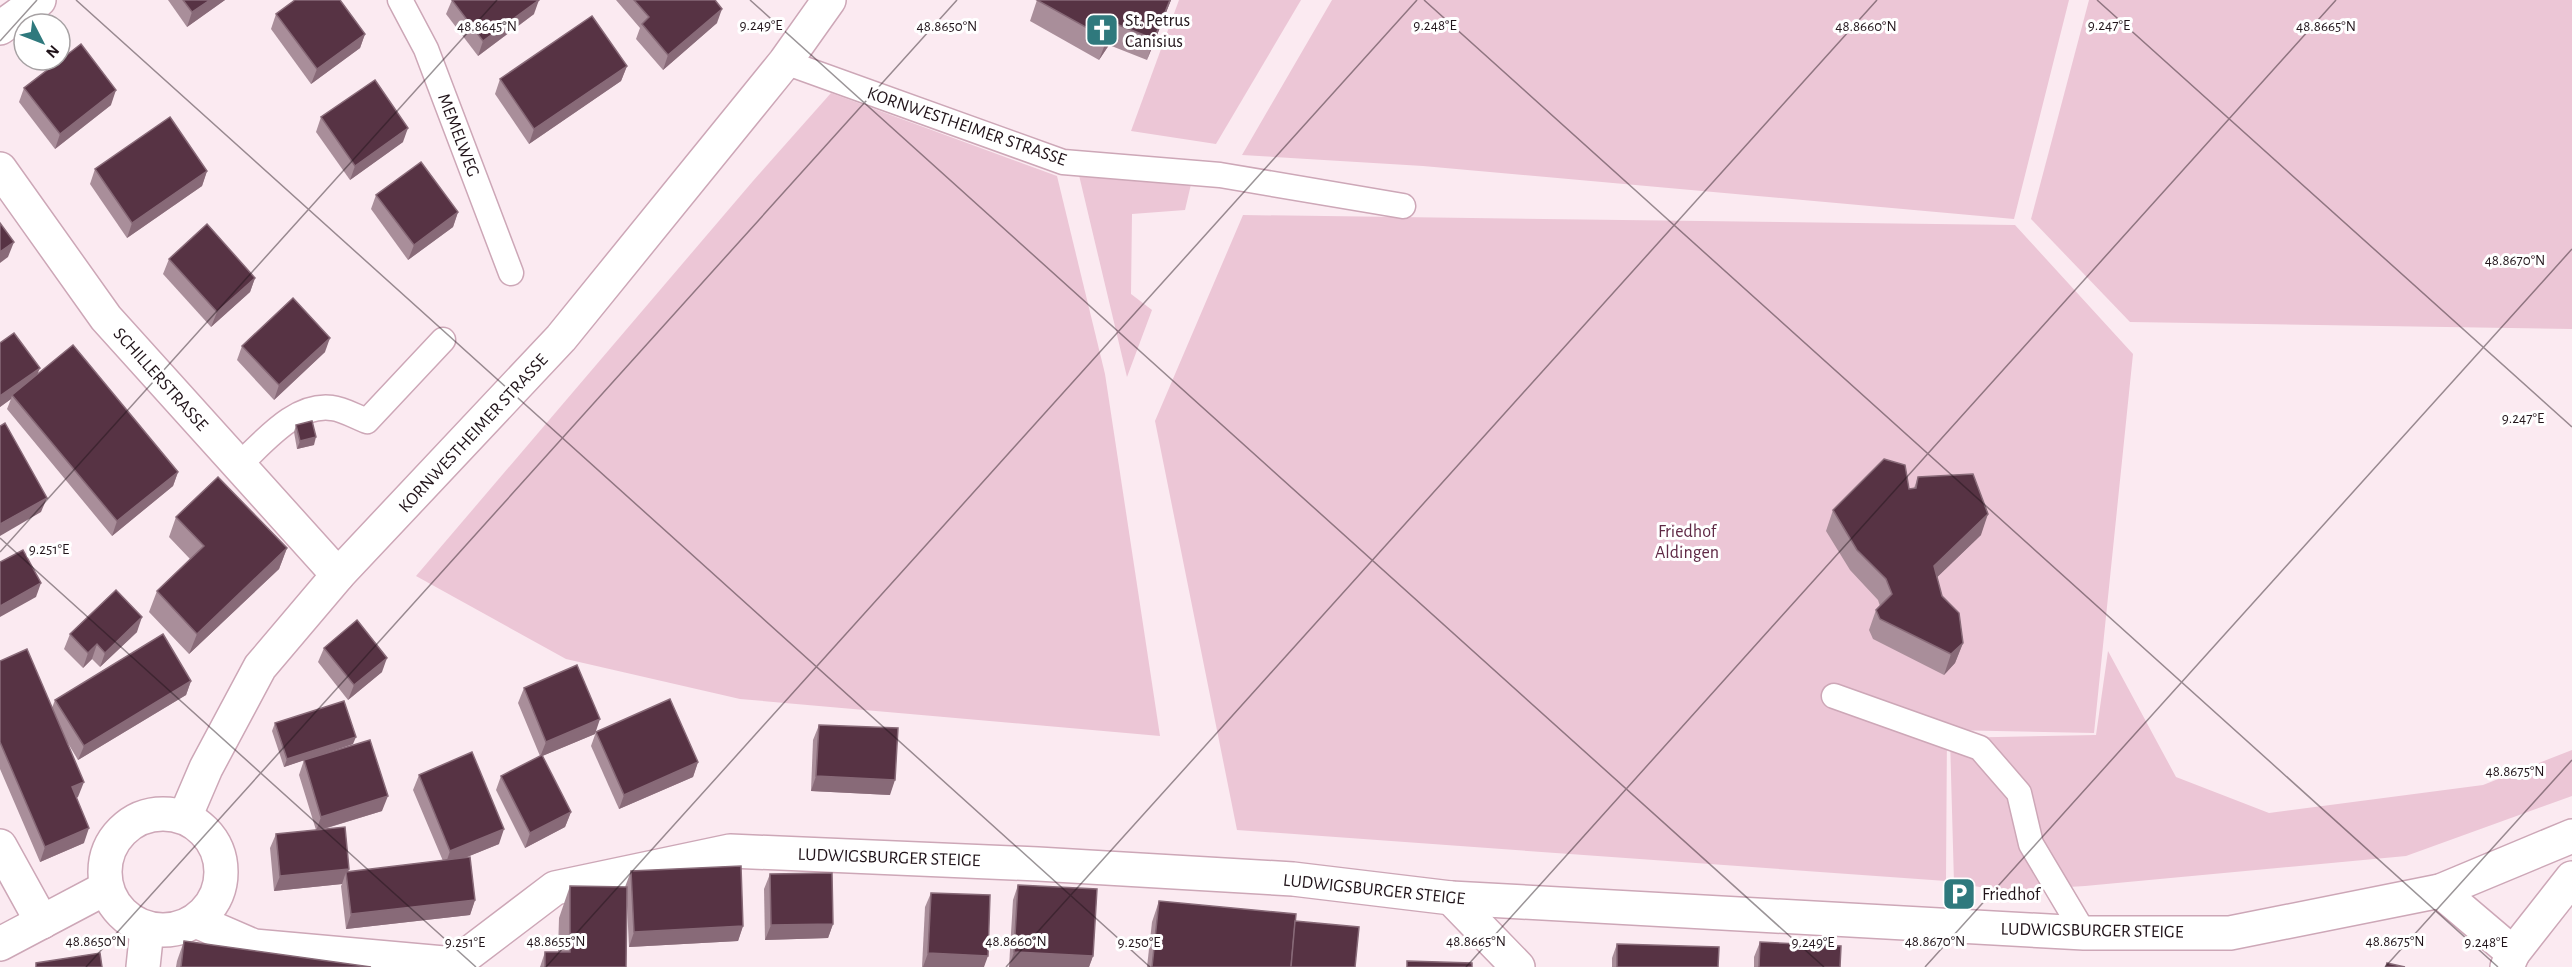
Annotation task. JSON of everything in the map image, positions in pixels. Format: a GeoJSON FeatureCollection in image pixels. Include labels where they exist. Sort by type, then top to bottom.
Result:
{"type":"FeatureCollection","features":[{"type":"Feature","properties":{"kind":"street"},"geometry":{"type":"LineString","coordinates":[[0,28],[39,0]]}},
{"type":"Feature","properties":{"kind":"street","name":"KORNWESTHEIMER STRASSE"},"geometry":{"type":"LineString","coordinates":[[185,817],[206,768],[261,667],[338,575],[561,339],[785,62],[829,0]]}},
{"type":"Feature","properties":{"kind":"street","name":"SCHILLERSTRASSE"},"geometry":{"type":"LineString","coordinates":[[0,169],[106,318],[338,575]]}},
{"type":"Feature","properties":{"kind":"street"},"geometry":{"type":"LineString","coordinates":[[159,813],[185,817],[206,831],[219,853],[221,878],[213,903],[196,921],[173,930],[147,929],[129,920],[115,906],[106,888],[105,862],[114,838],[134,820],[159,813]]}},
{"type":"Feature","properties":{"kind":"street","name":"LUDWIGSBURGER STEIGE"},"geometry":{"type":"LineString","coordinates":[[196,921],[254,946],[455,966],[555,888],[730,851],[1026,863],[1293,879],[1451,898],[2084,933],[2230,933],[2440,891],[2572,836]]}},
{"type":"Feature","properties":{"kind":"street"},"geometry":{"type":"LineString","coordinates":[[0,846],[42,922]]}},
{"type":"Feature","properties":{"kind":"street"},"geometry":{"type":"LineString","coordinates":[[2440,891],[2510,960],[2572,878]]}},
{"type":"Feature","properties":{"kind":"street"},"geometry":{"type":"LineString","coordinates":[[0,944],[106,888]]}},
{"type":"Feature","properties":{"kind":"street"},"geometry":{"type":"LineString","coordinates":[[1451,898],[1518,967]]}},
{"type":"Feature","properties":{"kind":"street"},"geometry":{"type":"LineString","coordinates":[[143,967],[147,929]]}},
{"type":"Feature","properties":{"kind":"lane","name":"MEMELWEG"},"geometry":{"type":"LineString","coordinates":[[399,0],[426,49],[512,273]]}},
{"type":"Feature","properties":{"kind":"lane","name":"KORNWESTHEIMER STRASSE"},"geometry":{"type":"LineString","coordinates":[[785,62],[1063,162],[1221,175],[1403,206]]}},
{"type":"Feature","properties":{"kind":"lane"},"geometry":{"type":"LineString","coordinates":[[239,465],[271,435],[305,410],[332,408],[368,421],[443,340]]}},
{"type":"Feature","properties":{"kind":"lane"},"geometry":{"type":"LineString","coordinates":[[1834,696],[1980,748],[2019,794],[2031,844],[2084,933]]}},
{"type":"Feature","properties":{"kind":"green space"},"geometry":{"type":"Polygon","coordinates":[[[1179,0],[1301,0],[1216,144],[1131,131],[1179,0]]]}},
{"type":"Feature","properties":{"kind":"green space"},"geometry":{"type":"Polygon","coordinates":[[[1332,0],[2069,0],[2014,219],[1423,166],[1242,155],[1332,0]]]}},
{"type":"Feature","properties":{"kind":"green space"},"geometry":{"type":"Polygon","coordinates":[[[2089,0],[2572,0],[2572,329],[2130,322],[2031,219],[2089,0]]]}},
{"type":"Feature","properties":{"kind":"green space"},"geometry":{"type":"Polygon","coordinates":[[[831,93],[1057,176],[1105,374],[1160,736],[740,699],[566,659],[416,576],[753,181],[831,93]]]}},
{"type":"Feature","properties":{"kind":"green space"},"geometry":{"type":"Polygon","coordinates":[[[1078,171],[1192,180],[1185,210],[1132,214],[1131,294],[1152,310],[1127,377],[1078,171]]]}},
{"type":"Feature","properties":{"kind":"green space","name":"Friedhof Aldingen"},"geometry":{"type":"Polygon","coordinates":[[[1243,215],[2015,225],[2133,354],[2094,733],[1947,730],[1946,881],[1237,830],[1155,421],[1243,215]]]}},
{"type":"Feature","properties":{"kind":"green space"},"geometry":{"type":"Polygon","coordinates":[[[2108,651],[2176,777],[2269,813],[2483,785],[2572,750],[2572,796],[2406,856],[2085,886],[2006,891],[1954,883],[1950,738],[2096,735],[2108,651]]]}},
{"type":"Feature","properties":{"kind":"building"},"geometry":{"type":"Polygon","coordinates":[[[183,0],[210,0],[192,12],[183,0]]]}},
{"type":"Feature","properties":{"kind":"building"},"geometry":{"type":"Polygon","coordinates":[[[295,0],[340,0],[365,34],[317,69],[276,14],[295,0]]]}},
{"type":"Feature","properties":{"kind":"building"},"geometry":{"type":"Polygon","coordinates":[[[452,0],[539,0],[483,41],[452,0]]]}},
{"type":"Feature","properties":{"kind":"building"},"geometry":{"type":"Polygon","coordinates":[[[634,0],[715,0],[722,9],[668,55],[642,24],[649,17],[634,0]]]}},
{"type":"Feature","properties":{"kind":"building"},"geometry":{"type":"Polygon","coordinates":[[[1037,0],[1170,0],[1154,39],[1116,24],[1107,39],[1037,0]]]}},
{"type":"Feature","properties":{"kind":"building"},"geometry":{"type":"Polygon","coordinates":[[[592,16],[627,66],[534,129],[500,79],[592,16]]]}},
{"type":"Feature","properties":{"kind":"building"},"geometry":{"type":"Polygon","coordinates":[[[81,44],[116,90],[60,134],[24,88],[45,72],[72,72],[72,51],[81,44]]]}},
{"type":"Feature","properties":{"kind":"building"},"geometry":{"type":"Polygon","coordinates":[[[375,80],[408,128],[355,166],[321,117],[375,80]]]}},
{"type":"Feature","properties":{"kind":"building"},"geometry":{"type":"Polygon","coordinates":[[[170,117],[207,171],[132,223],[95,169],[170,117]]]}},
{"type":"Feature","properties":{"kind":"building"},"geometry":{"type":"Polygon","coordinates":[[[421,162],[458,212],[414,245],[376,195],[421,162]]]}},
{"type":"Feature","properties":{"kind":"building"},"geometry":{"type":"Polygon","coordinates":[[[0,223],[14,242],[0,252],[0,223]]]}},
{"type":"Feature","properties":{"kind":"building"},"geometry":{"type":"Polygon","coordinates":[[[207,224],[255,278],[217,312],[169,259],[207,224]]]}},
{"type":"Feature","properties":{"kind":"building"},"geometry":{"type":"Polygon","coordinates":[[[293,298],[330,338],[279,385],[242,346],[293,298]]]}},
{"type":"Feature","properties":{"kind":"building"},"geometry":{"type":"Polygon","coordinates":[[[14,333],[40,368],[0,396],[0,343],[14,333]]]}},
{"type":"Feature","properties":{"kind":"building"},"geometry":{"type":"Polygon","coordinates":[[[73,345],[178,472],[117,521],[12,395],[73,345]]]}},
{"type":"Feature","properties":{"kind":"building"},"geometry":{"type":"Polygon","coordinates":[[[312,421],[316,437],[300,441],[296,425],[312,421]]]}},
{"type":"Feature","properties":{"kind":"building"},"geometry":{"type":"Polygon","coordinates":[[[5,423],[47,498],[0,524],[0,426],[5,423]]]}},
{"type":"Feature","properties":{"kind":"building"},"geometry":{"type":"Polygon","coordinates":[[[1884,459],[1905,465],[1909,489],[1916,488],[1918,477],[1973,474],[1988,514],[1934,566],[1942,596],[1959,613],[1963,643],[1951,654],[1880,619],[1876,610],[1892,594],[1886,579],[1857,550],[1833,510],[1884,459]]]}},
{"type":"Feature","properties":{"kind":"building"},"geometry":{"type":"Polygon","coordinates":[[[218,477],[287,548],[197,634],[157,591],[204,546],[176,517],[218,477]]]}},
{"type":"Feature","properties":{"kind":"building"},"geometry":{"type":"Polygon","coordinates":[[[23,550],[41,583],[0,606],[0,562],[23,550]]]}},
{"type":"Feature","properties":{"kind":"building"},"geometry":{"type":"Polygon","coordinates":[[[116,590],[142,617],[105,653],[97,644],[88,653],[70,634],[116,590]]]}},
{"type":"Feature","properties":{"kind":"building"},"geometry":{"type":"Polygon","coordinates":[[[357,620],[387,658],[354,685],[324,648],[357,620]]]}},
{"type":"Feature","properties":{"kind":"building"},"geometry":{"type":"Polygon","coordinates":[[[163,634],[191,681],[84,746],[55,700],[163,634]]]}},
{"type":"Feature","properties":{"kind":"building"},"geometry":{"type":"Polygon","coordinates":[[[27,649],[84,782],[72,787],[89,828],[45,847],[0,742],[0,661],[27,649]]]}},
{"type":"Feature","properties":{"kind":"building"},"geometry":{"type":"Polygon","coordinates":[[[577,665],[600,719],[546,742],[524,688],[577,665]]]}},
{"type":"Feature","properties":{"kind":"building"},"geometry":{"type":"Polygon","coordinates":[[[670,699],[698,762],[624,795],[596,732],[670,699]]]}},
{"type":"Feature","properties":{"kind":"building"},"geometry":{"type":"Polygon","coordinates":[[[344,701],[356,737],[287,759],[275,723],[344,701]]]}},
{"type":"Feature","properties":{"kind":"building"},"geometry":{"type":"Polygon","coordinates":[[[819,725],[898,728],[895,780],[816,776],[819,725]]]}},
{"type":"Feature","properties":{"kind":"building"},"geometry":{"type":"Polygon","coordinates":[[[370,740],[388,796],[321,817],[304,760],[370,740]]]}},
{"type":"Feature","properties":{"kind":"building"},"geometry":{"type":"Polygon","coordinates":[[[472,752],[504,829],[450,851],[419,775],[472,752]]]}},
{"type":"Feature","properties":{"kind":"building"},"geometry":{"type":"Polygon","coordinates":[[[542,755],[571,812],[530,833],[501,776],[542,755]]]}},
{"type":"Feature","properties":{"kind":"building"},"geometry":{"type":"Polygon","coordinates":[[[345,827],[349,869],[280,876],[276,834],[345,827]]]}},
{"type":"Feature","properties":{"kind":"building"},"geometry":{"type":"Polygon","coordinates":[[[470,857],[475,900],[351,914],[346,872],[470,857]]]}},
{"type":"Feature","properties":{"kind":"building"},"geometry":{"type":"Polygon","coordinates":[[[741,866],[743,926],[634,932],[631,871],[741,866]]]}},
{"type":"Feature","properties":{"kind":"building"},"geometry":{"type":"Polygon","coordinates":[[[832,873],[833,924],[771,925],[770,874],[832,873]]]}},
{"type":"Feature","properties":{"kind":"building"},"geometry":{"type":"Polygon","coordinates":[[[1018,885],[1097,889],[1093,956],[1014,952],[1018,885]]]}},
{"type":"Feature","properties":{"kind":"building"},"geometry":{"type":"Polygon","coordinates":[[[570,886],[627,887],[626,967],[545,967],[545,952],[570,952],[570,886]]]}},
{"type":"Feature","properties":{"kind":"building"},"geometry":{"type":"Polygon","coordinates":[[[931,893],[990,895],[988,956],[928,953],[931,893]]]}},
{"type":"Feature","properties":{"kind":"building"},"geometry":{"type":"Polygon","coordinates":[[[1159,901],[1296,914],[1291,967],[1152,967],[1159,901]]]}},
{"type":"Feature","properties":{"kind":"building"},"geometry":{"type":"Polygon","coordinates":[[[1295,921],[1359,927],[1355,967],[1291,967],[1295,921]]]}},
{"type":"Feature","properties":{"kind":"building"},"geometry":{"type":"Polygon","coordinates":[[[184,941],[371,967],[181,967],[184,941]]]}},
{"type":"Feature","properties":{"kind":"building"},"geometry":{"type":"Polygon","coordinates":[[[1760,942],[1841,946],[1840,967],[1759,967],[1760,942]]]}},
{"type":"Feature","properties":{"kind":"building"},"geometry":{"type":"Polygon","coordinates":[[[1617,944],[1719,947],[1718,967],[1617,967],[1617,944]]]}},
{"type":"Feature","properties":{"kind":"building"},"geometry":{"type":"Polygon","coordinates":[[[100,953],[102,967],[36,967],[36,963],[100,953]]]}},
{"type":"Feature","properties":{"kind":"building"},"geometry":{"type":"Polygon","coordinates":[[[1407,961],[1472,963],[1472,967],[1407,967],[1407,961]]]}},
{"type":"Feature","properties":{"kind":"building"},"geometry":{"type":"Polygon","coordinates":[[[2387,963],[2405,967],[2386,967],[2387,963]]]}},
{"type":"Feature","properties":{"kind":"place","name":"St. Petrus Canisius"},"geometry":{"type":"Point","coordinates":[1102,30]}},
{"type":"Feature","properties":{"kind":"place","name":"Friedhof"},"geometry":{"type":"Point","coordinates":[1959,894]}}]}
